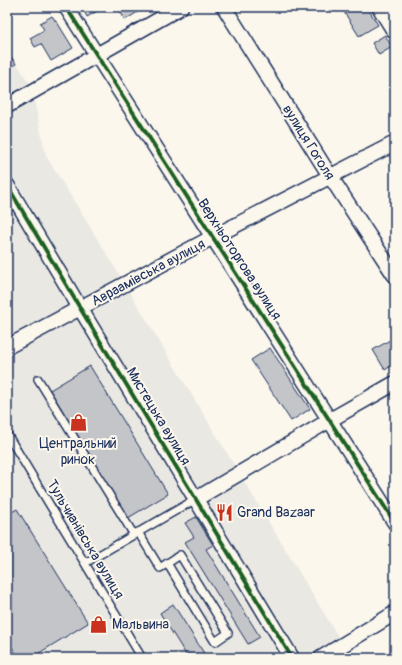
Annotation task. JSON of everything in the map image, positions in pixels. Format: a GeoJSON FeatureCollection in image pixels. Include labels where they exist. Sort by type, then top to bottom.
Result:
{"type":"FeatureCollection","features":[{"type":"Feature","properties":{"kind":"main road"},"geometry":{"type":"LineString","coordinates":[[382,7],[395,28]]}},
{"type":"Feature","properties":{"kind":"street","name":"Верхньоторгова вулиця"},"geometry":{"type":"LineString","coordinates":[[66,7],[395,523]]}},
{"type":"Feature","properties":{"kind":"street"},"geometry":{"type":"LineString","coordinates":[[7,106],[181,7]]}},
{"type":"Feature","properties":{"kind":"street","name":"вулиця Гоголя"},"geometry":{"type":"LineString","coordinates":[[224,7],[330,176],[395,276]]}},
{"type":"Feature","properties":{"kind":"street","name":"Авраамівська вулиця"},"geometry":{"type":"LineString","coordinates":[[7,347],[213,237],[395,143]]}},
{"type":"Feature","properties":{"kind":"street","name":"Мистецька вулиця"},"geometry":{"type":"LineString","coordinates":[[7,186],[292,658]]}},
{"type":"Feature","properties":{"kind":"street"},"geometry":{"type":"LineString","coordinates":[[196,499],[395,383]]}},
{"type":"Feature","properties":{"kind":"street"},"geometry":{"type":"LineString","coordinates":[[321,658],[395,613]]}},
{"type":"Feature","properties":{"kind":"lane"},"geometry":{"type":"LineString","coordinates":[[38,379],[160,568],[167,563],[180,555],[228,633],[215,642],[167,563]]}},
{"type":"Feature","properties":{"kind":"lane","name":"Тульчианівська вулиця"},"geometry":{"type":"LineString","coordinates":[[7,434],[142,658]]}},
{"type":"Feature","properties":{"kind":"lane"},"geometry":{"type":"LineString","coordinates":[[85,563],[196,499]]}},
{"type":"Feature","properties":{"kind":"shaded area","name":"Центральний ринок"},"geometry":{"type":"Polygon","coordinates":[[[7,48],[31,86],[46,156],[351,658],[7,658],[7,48]]]}},
{"type":"Feature","properties":{"kind":"building"},"geometry":{"type":"Polygon","coordinates":[[[86,7],[98,7],[99,10],[87,17],[83,9],[86,7]]]}},
{"type":"Feature","properties":{"kind":"building"},"geometry":{"type":"Polygon","coordinates":[[[120,7],[144,8],[125,20],[119,9],[121,8],[120,7]]]}},
{"type":"Feature","properties":{"kind":"building"},"geometry":{"type":"Polygon","coordinates":[[[341,7],[367,7],[378,25],[359,36],[341,7]]]}},
{"type":"Feature","properties":{"kind":"building"},"geometry":{"type":"Polygon","coordinates":[[[52,16],[73,48],[51,61],[41,44],[35,47],[30,38],[44,30],[40,23],[52,16]]]}},
{"type":"Feature","properties":{"kind":"building"},"geometry":{"type":"Polygon","coordinates":[[[385,35],[392,47],[379,55],[372,43],[385,35]]]}},
{"type":"Feature","properties":{"kind":"building"},"geometry":{"type":"Polygon","coordinates":[[[7,51],[16,64],[7,69],[7,51]]]}},
{"type":"Feature","properties":{"kind":"building"},"geometry":{"type":"Polygon","coordinates":[[[395,337],[395,363],[385,370],[373,350],[395,337]]]}},
{"type":"Feature","properties":{"kind":"building"},"geometry":{"type":"Polygon","coordinates":[[[270,348],[310,409],[291,421],[251,360],[270,348]]]}},
{"type":"Feature","properties":{"kind":"building"},"geometry":{"type":"Polygon","coordinates":[[[90,366],[168,494],[128,518],[50,390],[90,366]]]}},
{"type":"Feature","properties":{"kind":"building"},"geometry":{"type":"Polygon","coordinates":[[[17,509],[88,623],[31,658],[19,658],[7,639],[7,515],[17,509]]]}},
{"type":"Feature","properties":{"kind":"building"},"geometry":{"type":"Polygon","coordinates":[[[196,517],[213,545],[206,549],[260,637],[248,644],[185,542],[194,537],[185,523],[196,517]]]}},
{"type":"Feature","properties":{"kind":"building"},"geometry":{"type":"Polygon","coordinates":[[[173,604],[207,658],[188,658],[160,613],[173,604]]]}},
{"type":"Feature","properties":{"kind":"cycle path"},"geometry":{"type":"LineString","coordinates":[[66,7],[395,523]]}},
{"type":"Feature","properties":{"kind":"cycle path"},"geometry":{"type":"LineString","coordinates":[[7,185],[292,658]]}},
{"type":"Feature","properties":{"kind":"place","name":"Центральний ринок"},"geometry":{"type":"Point","coordinates":[78,423]}},
{"type":"Feature","properties":{"kind":"place","name":"Grand Bazaar"},"geometry":{"type":"Point","coordinates":[224,512]}},
{"type":"Feature","properties":{"kind":"place","name":"Мальвина"},"geometry":{"type":"Point","coordinates":[99,624]}}]}
